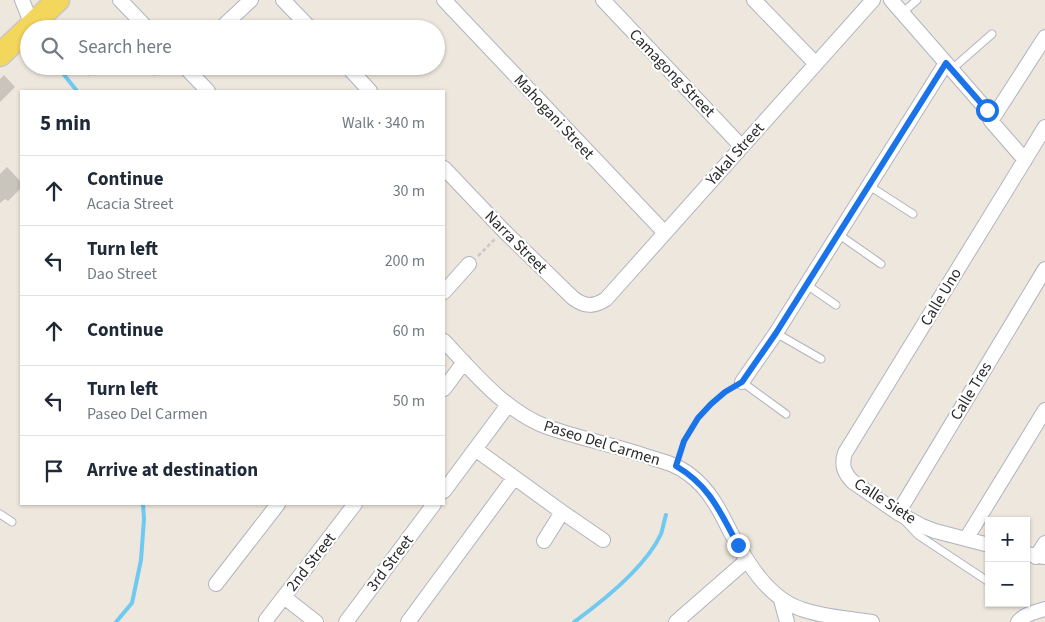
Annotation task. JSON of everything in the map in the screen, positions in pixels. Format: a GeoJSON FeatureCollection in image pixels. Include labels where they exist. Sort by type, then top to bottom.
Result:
{"type":"FeatureCollection","features":[{"type":"Feature","properties":{"kind":"main road"},"geometry":{"type":"LineString","coordinates":[[37,20],[58,0]]}},
{"type":"Feature","properties":{"kind":"main road"},"geometry":{"type":"LineString","coordinates":[[0,55],[20,36]]}},
{"type":"Feature","properties":{"kind":"street"},"geometry":{"type":"LineString","coordinates":[[22,0],[30,20]]}},
{"type":"Feature","properties":{"kind":"street"},"geometry":{"type":"LineString","coordinates":[[120,0],[139,20]]}},
{"type":"Feature","properties":{"kind":"street"},"geometry":{"type":"LineString","coordinates":[[230,20],[251,0]]}},
{"type":"Feature","properties":{"kind":"street"},"geometry":{"type":"LineString","coordinates":[[283,0],[302,20]]}},
{"type":"Feature","properties":{"kind":"street","name":"Mahogani Street"},"geometry":{"type":"LineString","coordinates":[[444,0],[665,233]]}},
{"type":"Feature","properties":{"kind":"street","name":"Camagong Street"},"geometry":{"type":"LineString","coordinates":[[602,0],[742,147]]}},
{"type":"Feature","properties":{"kind":"street"},"geometry":{"type":"LineString","coordinates":[[754,0],[816,64]]}},
{"type":"Feature","properties":{"kind":"street","name":"Yakal Street"},"geometry":{"type":"LineString","coordinates":[[594,305],[606,298],[873,0]]}},
{"type":"Feature","properties":{"kind":"street"},"geometry":{"type":"LineString","coordinates":[[891,0],[1027,156]]}},
{"type":"Feature","properties":{"kind":"street"},"geometry":{"type":"LineString","coordinates":[[991,115],[1045,37]]}},
{"type":"Feature","properties":{"kind":"street"},"geometry":{"type":"LineString","coordinates":[[742,382],[807,285],[868,185],[949,66]]}},
{"type":"Feature","properties":{"kind":"street"},"geometry":{"type":"LineString","coordinates":[[193,75],[207,90]]}},
{"type":"Feature","properties":{"kind":"street"},"geometry":{"type":"LineString","coordinates":[[355,75],[369,90]]}},
{"type":"Feature","properties":{"kind":"street","name":"Calle Uno"},"geometry":{"type":"LineString","coordinates":[[843,468],[845,453],[1045,127]]}},
{"type":"Feature","properties":{"kind":"street","name":"Narra Street"},"geometry":{"type":"LineString","coordinates":[[445,169],[504,231],[573,298],[588,306],[594,305]]}},
{"type":"Feature","properties":{"kind":"street"},"geometry":{"type":"LineString","coordinates":[[445,291],[470,264]]}},
{"type":"Feature","properties":{"kind":"street","name":"Calle Tres"},"geometry":{"type":"LineString","coordinates":[[898,513],[1045,269]]}},
{"type":"Feature","properties":{"kind":"street","name":"Paseo Del Carmen"},"geometry":{"type":"LineString","coordinates":[[445,341],[508,405],[522,415],[546,427],[638,453],[676,466],[688,473],[710,494],[747,560],[762,580],[781,600],[800,609],[872,622]]}},
{"type":"Feature","properties":{"kind":"street"},"geometry":{"type":"LineString","coordinates":[[445,388],[464,362]]}},
{"type":"Feature","properties":{"kind":"street"},"geometry":{"type":"LineString","coordinates":[[445,490],[508,405]]}},
{"type":"Feature","properties":{"kind":"street"},"geometry":{"type":"LineString","coordinates":[[966,539],[1045,410]]}},
{"type":"Feature","properties":{"kind":"street"},"geometry":{"type":"LineString","coordinates":[[475,449],[603,540]]}},
{"type":"Feature","properties":{"kind":"street","name":"Calle Siete"},"geometry":{"type":"LineString","coordinates":[[843,468],[846,476],[853,482],[898,513],[935,531],[985,544]]}},
{"type":"Feature","properties":{"kind":"street"},"geometry":{"type":"LineString","coordinates":[[408,622],[514,478]]}},
{"type":"Feature","properties":{"kind":"street"},"geometry":{"type":"LineString","coordinates":[[216,584],[277,505]]}},
{"type":"Feature","properties":{"kind":"street","name":"2nd Street"},"geometry":{"type":"LineString","coordinates":[[266,620],[354,505]]}},
{"type":"Feature","properties":{"kind":"street","name":"3rd Street"},"geometry":{"type":"LineString","coordinates":[[346,622],[433,505]]}},
{"type":"Feature","properties":{"kind":"street"},"geometry":{"type":"LineString","coordinates":[[544,541],[562,512]]}},
{"type":"Feature","properties":{"kind":"street"},"geometry":{"type":"LineString","coordinates":[[1036,556],[1045,543]]}},
{"type":"Feature","properties":{"kind":"street"},"geometry":{"type":"LineString","coordinates":[[676,622],[747,560]]}},
{"type":"Feature","properties":{"kind":"street"},"geometry":{"type":"LineString","coordinates":[[284,597],[316,622]]}},
{"type":"Feature","properties":{"kind":"street"},"geometry":{"type":"LineString","coordinates":[[781,600],[787,622]]}},
{"type":"Feature","properties":{"kind":"street"},"geometry":{"type":"LineString","coordinates":[[1018,622],[1031,612],[1045,609]]}},
{"type":"Feature","properties":{"kind":"lane"},"geometry":{"type":"LineString","coordinates":[[902,13],[917,0]]}},
{"type":"Feature","properties":{"kind":"lane"},"geometry":{"type":"LineString","coordinates":[[949,66],[992,34]]}},
{"type":"Feature","properties":{"kind":"lane"},"geometry":{"type":"LineString","coordinates":[[868,185],[913,214]]}},
{"type":"Feature","properties":{"kind":"lane"},"geometry":{"type":"LineString","coordinates":[[837,234],[882,264]]}},
{"type":"Feature","properties":{"kind":"lane"},"geometry":{"type":"LineString","coordinates":[[807,285],[836,305]]}},
{"type":"Feature","properties":{"kind":"lane"},"geometry":{"type":"LineString","coordinates":[[776,333],[821,359]]}},
{"type":"Feature","properties":{"kind":"lane"},"geometry":{"type":"LineString","coordinates":[[742,382],[786,414]]}},
{"type":"Feature","properties":{"kind":"lane"},"geometry":{"type":"LineString","coordinates":[[898,513],[918,535],[985,579]]}},
{"type":"Feature","properties":{"kind":"lane"},"geometry":{"type":"LineString","coordinates":[[0,514],[12,522]]}},
{"type":"Feature","properties":{"kind":"path"},"geometry":{"type":"LineString","coordinates":[[470,264],[504,231]]}},
{"type":"Feature","properties":{"kind":"path"},"geometry":{"type":"LineString","coordinates":[[676,466],[684,441],[698,418],[725,392],[742,382]]}},
{"type":"Feature","properties":{"kind":"building"},"geometry":{"type":"Polygon","coordinates":[[[4,75],[15,87],[0,102],[0,79],[4,75]]]}},
{"type":"Feature","properties":{"kind":"building"},"geometry":{"type":"Polygon","coordinates":[[[7,167],[20,181],[20,189],[8,201],[5,199],[0,203],[0,174],[7,167]]]}},
{"type":"Feature","properties":{"kind":"waterway"},"geometry":{"type":"LineString","coordinates":[[64,75],[76,90]]}},
{"type":"Feature","properties":{"kind":"waterway"},"geometry":{"type":"LineString","coordinates":[[116,622],[132,603],[141,560],[143,505]]}},
{"type":"Feature","properties":{"kind":"waterway"},"geometry":{"type":"LineString","coordinates":[[574,622],[598,604],[635,570],[661,534],[666,515]]}},
{"type":"Feature","properties":{"kind":"route"},"geometry":{"type":"LineString","coordinates":[[738,545],[710,494],[688,473],[676,466],[684,441],[698,418],[711,404],[725,392],[742,382],[776,333],[946,63],[987,110]]}}]}
